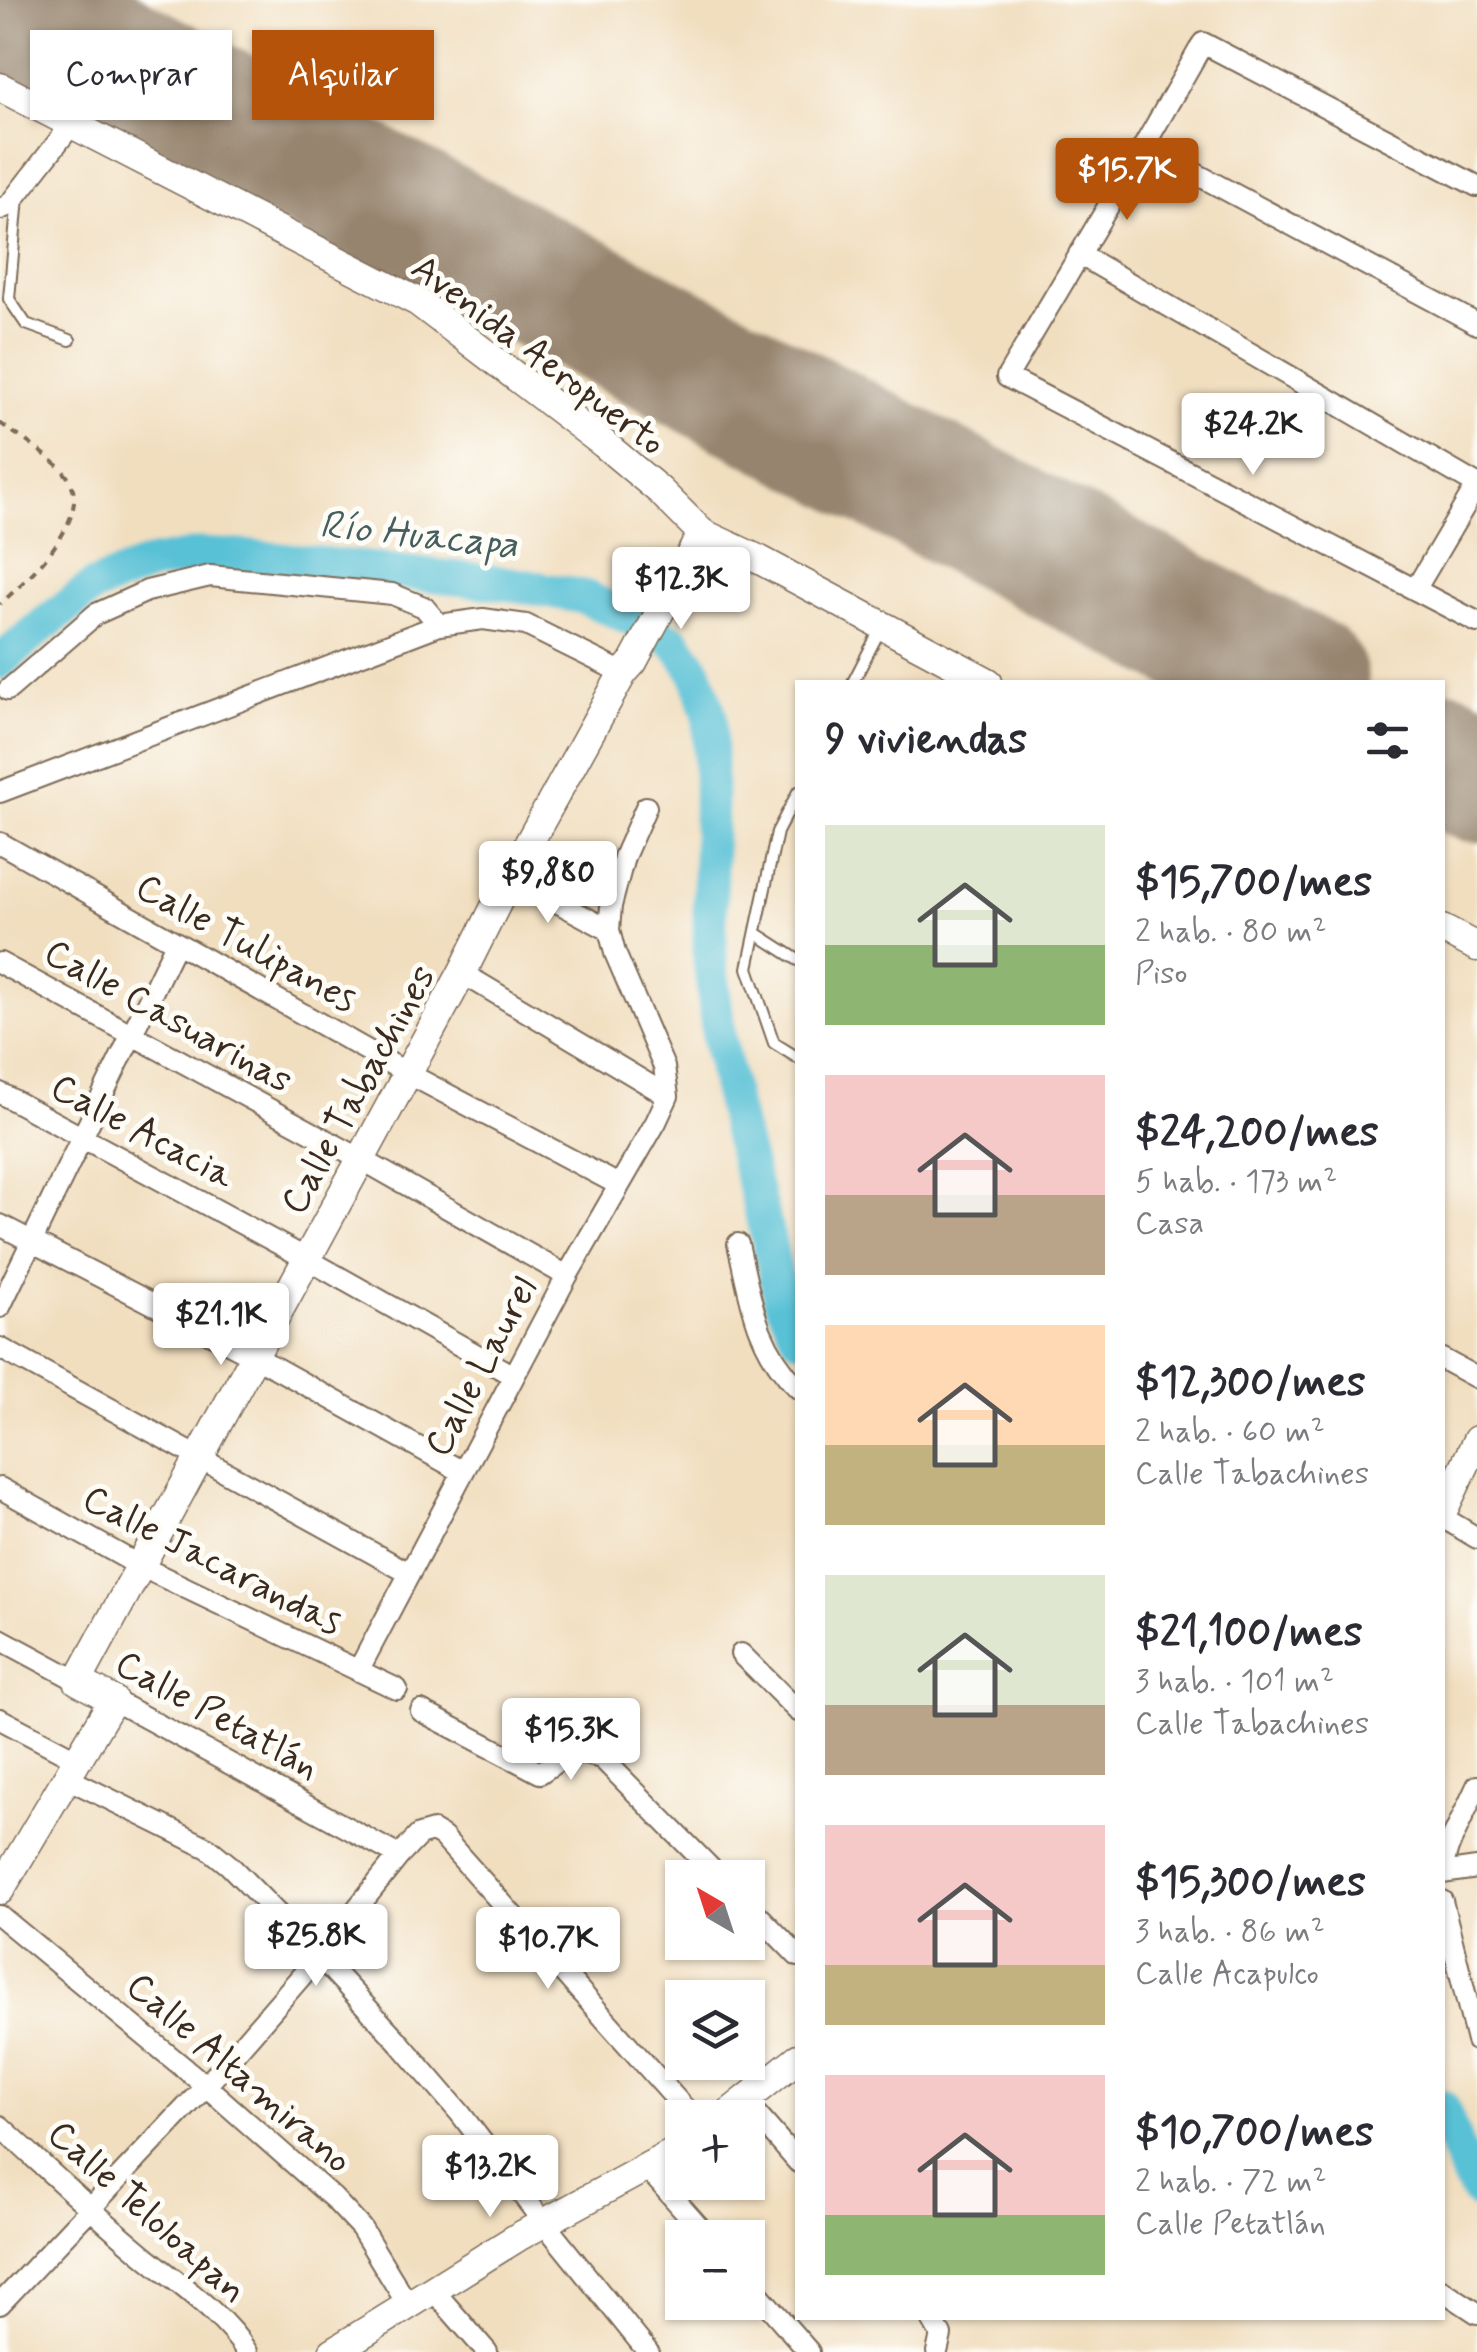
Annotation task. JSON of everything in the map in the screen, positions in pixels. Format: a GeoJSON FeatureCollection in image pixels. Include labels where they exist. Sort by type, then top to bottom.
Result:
{"type":"FeatureCollection","features":[{"type":"Feature","properties":{"kind":"street"},"geometry":{"type":"LineString","coordinates":[[1477,186],[1203,42],[1007,376],[1477,622]]}},
{"type":"Feature","properties":{"kind":"street","name":"Avenida Aeropuerto"},"geometry":{"type":"LineString","coordinates":[[0,87],[418,302],[604,444],[702,533]]}},
{"type":"Feature","properties":{"kind":"street"},"geometry":{"type":"LineString","coordinates":[[7,207],[72,124]]}},
{"type":"Feature","properties":{"kind":"street"},"geometry":{"type":"LineString","coordinates":[[1144,146],[1477,324]]}},
{"type":"Feature","properties":{"kind":"street"},"geometry":{"type":"LineString","coordinates":[[1079,254],[1477,485],[1415,590]]}},
{"type":"Feature","properties":{"kind":"street"},"geometry":{"type":"LineString","coordinates":[[702,533],[984,680]]}},
{"type":"Feature","properties":{"kind":"street","name":"Calle Tabachines"},"geometry":{"type":"LineString","coordinates":[[78,1681],[462,973],[510,877],[702,533]]}},
{"type":"Feature","properties":{"kind":"street"},"geometry":{"type":"LineString","coordinates":[[8,690],[96,614],[146,591],[210,576],[392,594],[424,607],[439,625]]}},
{"type":"Feature","properties":{"kind":"street"},"geometry":{"type":"LineString","coordinates":[[0,792],[439,625],[483,620],[526,624],[628,667]]}},
{"type":"Feature","properties":{"kind":"street"},"geometry":{"type":"LineString","coordinates":[[646,808],[624,857],[609,930],[664,1067],[668,1096]]}},
{"type":"Feature","properties":{"kind":"street","name":"Calle Tulipanes"},"geometry":{"type":"LineString","coordinates":[[0,843],[407,1074],[619,1185]]}},
{"type":"Feature","properties":{"kind":"street"},"geometry":{"type":"LineString","coordinates":[[510,877],[609,930]]}},
{"type":"Feature","properties":{"kind":"street"},"geometry":{"type":"LineString","coordinates":[[1445,931],[1477,947]]}},
{"type":"Feature","properties":{"kind":"street"},"geometry":{"type":"LineString","coordinates":[[0,1306],[176,943]]}},
{"type":"Feature","properties":{"kind":"street","name":"Calle Casuarinas"},"geometry":{"type":"LineString","coordinates":[[0,963],[567,1276]]}},
{"type":"Feature","properties":{"kind":"street"},"geometry":{"type":"LineString","coordinates":[[462,973],[668,1096]]}},
{"type":"Feature","properties":{"kind":"street","name":"Calle Acacia"},"geometry":{"type":"LineString","coordinates":[[0,1093],[514,1376]]}},
{"type":"Feature","properties":{"kind":"street","name":"Calle Laurel"},"geometry":{"type":"LineString","coordinates":[[358,1671],[567,1276],[668,1096]]}},
{"type":"Feature","properties":{"kind":"street"},"geometry":{"type":"LineString","coordinates":[[0,1225],[254,1356],[463,1472]]}},
{"type":"Feature","properties":{"kind":"street"},"geometry":{"type":"LineString","coordinates":[[738,1244],[759,1333],[795,1385]]}},
{"type":"Feature","properties":{"kind":"street"},"geometry":{"type":"LineString","coordinates":[[0,1348],[410,1573]]}},
{"type":"Feature","properties":{"kind":"street"},"geometry":{"type":"LineString","coordinates":[[1445,1361],[1477,1378]]}},
{"type":"Feature","properties":{"kind":"street"},"geometry":{"type":"LineString","coordinates":[[1445,1509],[1477,1440]]}},
{"type":"Feature","properties":{"kind":"street","name":"Calle Jacarandas"},"geometry":{"type":"LineString","coordinates":[[0,1488],[140,1566],[397,1689]]}},
{"type":"Feature","properties":{"kind":"street"},"geometry":{"type":"LineString","coordinates":[[1445,1517],[1477,1538]]}},
{"type":"Feature","properties":{"kind":"street","name":"Calle Petatlán"},"geometry":{"type":"LineString","coordinates":[[0,1639],[399,1856]]}},
{"type":"Feature","properties":{"kind":"street"},"geometry":{"type":"LineString","coordinates":[[741,1654],[795,1708]]}},
{"type":"Feature","properties":{"kind":"street"},"geometry":{"type":"LineString","coordinates":[[0,1890],[113,1700]]}},
{"type":"Feature","properties":{"kind":"street"},"geometry":{"type":"LineString","coordinates":[[421,1711],[540,1774],[572,1752],[602,1758],[702,1860]]}},
{"type":"Feature","properties":{"kind":"street"},"geometry":{"type":"LineString","coordinates":[[2,1725],[208,1848],[229,1865],[319,1956],[460,2113],[648,2352]]}},
{"type":"Feature","properties":{"kind":"street"},"geometry":{"type":"LineString","coordinates":[[1445,1860],[1477,1786]]}},
{"type":"Feature","properties":{"kind":"street"},"geometry":{"type":"LineString","coordinates":[[0,2304],[206,2086],[418,1835],[433,1831],[443,1838],[677,2100]]}},
{"type":"Feature","properties":{"kind":"street"},"geometry":{"type":"LineString","coordinates":[[1445,1871],[1477,1868]]}},
{"type":"Feature","properties":{"kind":"street"},"geometry":{"type":"LineString","coordinates":[[1445,1913],[1476,2035]]}},
{"type":"Feature","properties":{"kind":"street","name":"Calle Altamirano"},"geometry":{"type":"LineString","coordinates":[[0,1916],[206,2086],[334,2198],[361,2228],[408,2305]]}},
{"type":"Feature","properties":{"kind":"street"},"geometry":{"type":"LineString","coordinates":[[765,1922],[795,1953]]}},
{"type":"Feature","properties":{"kind":"street"},"geometry":{"type":"LineString","coordinates":[[745,2100],[795,2060]]}},
{"type":"Feature","properties":{"kind":"street","name":"Calle Teloloapan"},"geometry":{"type":"LineString","coordinates":[[0,2126],[90,2210],[212,2313],[247,2352]]}},
{"type":"Feature","properties":{"kind":"street"},"geometry":{"type":"LineString","coordinates":[[765,2135],[795,2160]]}},
{"type":"Feature","properties":{"kind":"street"},"geometry":{"type":"LineString","coordinates":[[333,2352],[544,2223],[665,2158]]}},
{"type":"Feature","properties":{"kind":"street"},"geometry":{"type":"LineString","coordinates":[[647,2168],[692,2220]]}},
{"type":"Feature","properties":{"kind":"street"},"geometry":{"type":"LineString","coordinates":[[433,2290],[487,2352]]}},
{"type":"Feature","properties":{"kind":"street"},"geometry":{"type":"LineString","coordinates":[[1449,2294],[1477,2313]]}},
{"type":"Feature","properties":{"kind":"street"},"geometry":{"type":"LineString","coordinates":[[765,2302],[809,2352]]}},
{"type":"Feature","properties":{"kind":"lane"},"geometry":{"type":"LineString","coordinates":[[7,207],[9,299],[26,324],[70,340]]}},
{"type":"Feature","properties":{"kind":"lane"},"geometry":{"type":"LineString","coordinates":[[854,680],[882,626]]}},
{"type":"Feature","properties":{"kind":"lane"},"geometry":{"type":"LineString","coordinates":[[795,798],[777,832],[748,968],[774,1042],[795,1056]]}},
{"type":"Feature","properties":{"kind":"lane"},"geometry":{"type":"LineString","coordinates":[[756,932],[795,958]]}},
{"type":"Feature","properties":{"kind":"path"},"geometry":{"type":"LineString","coordinates":[[0,423],[56,465],[69,479],[75,500],[70,524],[28,579],[0,604]]}},
{"type":"Feature","properties":{"kind":"waterway","name":"Río Huacapa"},"geometry":{"type":"LineString","coordinates":[[0,662],[93,587],[148,565],[202,555],[512,584],[584,597],[675,642],[696,672],[710,716],[710,960],[719,1037],[780,1298],[795,1330]]}},
{"type":"Feature","properties":{"kind":"waterway","name":"Río Huacapa"},"geometry":{"type":"LineString","coordinates":[[1445,2115],[1466,2173],[1477,2191]]}},
{"type":"Feature","properties":{"kind":"runway"},"geometry":{"type":"LineString","coordinates":[[2,0],[1297,680]]}},
{"type":"Feature","properties":{"kind":"runway"},"geometry":{"type":"LineString","coordinates":[[1445,759],[1477,775]]}}]}
